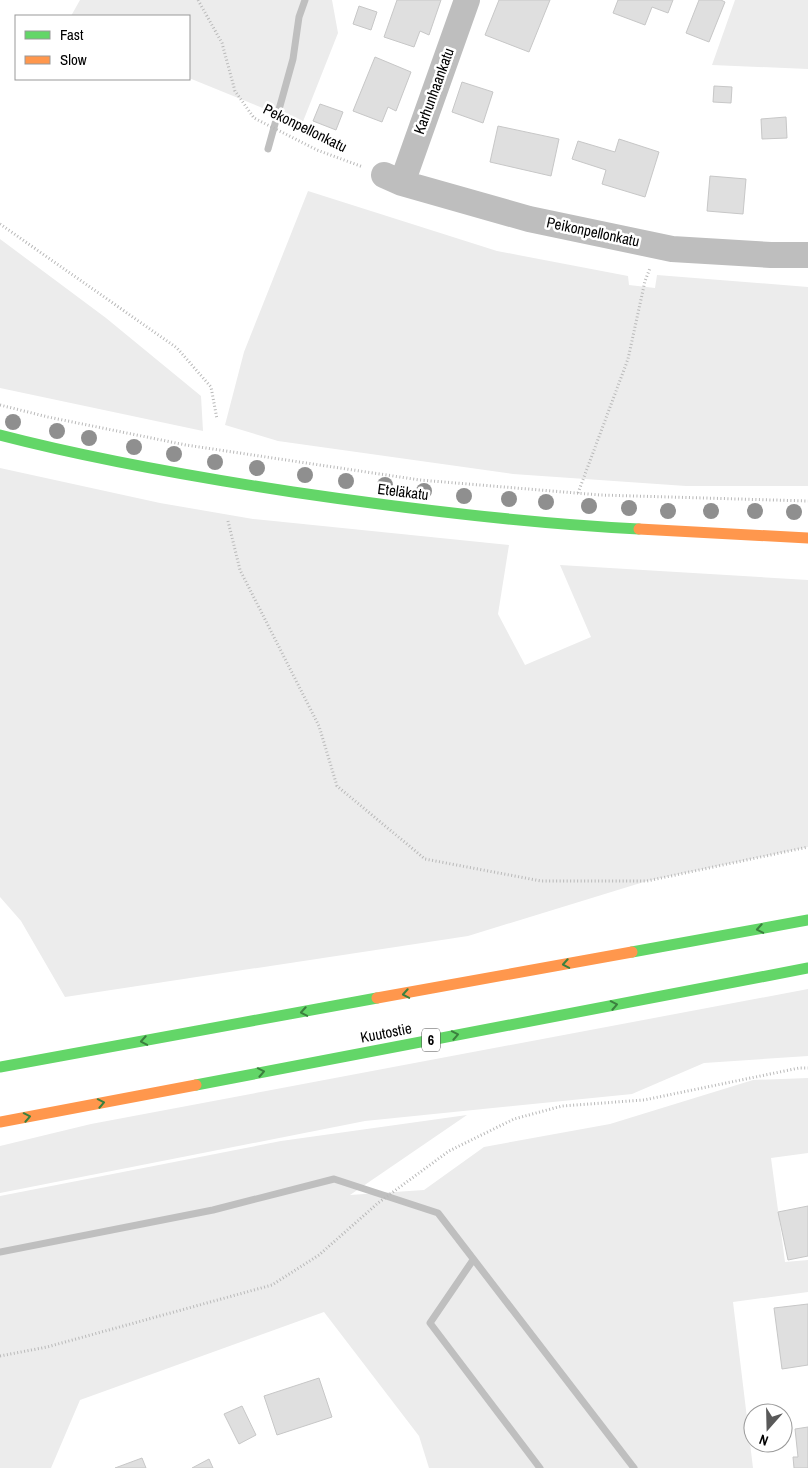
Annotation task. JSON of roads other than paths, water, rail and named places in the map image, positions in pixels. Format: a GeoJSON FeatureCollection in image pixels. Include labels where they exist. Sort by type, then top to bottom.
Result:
{"type":"FeatureCollection","features":[{"type":"Feature","properties":{"kind":"main road","name":"Eteläkatu"},"geometry":{"type":"LineString","coordinates":[[0,435],[43,446],[202,478],[393,507],[584,526],[808,538]]}},
{"type":"Feature","properties":{"kind":"main road"},"geometry":{"type":"LineString","coordinates":[[0,1067],[808,920]]}},
{"type":"Feature","properties":{"kind":"main road","name":"Kuutostie"},"geometry":{"type":"LineString","coordinates":[[0,1122],[808,968]]}},
{"type":"Feature","properties":{"kind":"main road"},"geometry":{"type":"LineString","coordinates":[[0,1062],[74,1053]]}},
{"type":"Feature","properties":{"kind":"street","name":"Karhunhaankatu"},"geometry":{"type":"LineString","coordinates":[[393,179],[467,0]]}},
{"type":"Feature","properties":{"kind":"street","name":"Peikonpellonkatu"},"geometry":{"type":"LineString","coordinates":[[393,179],[529,218],[672,249],[771,255],[808,255]]}},
{"type":"Feature","properties":{"kind":"waterway"},"geometry":{"type":"LineString","coordinates":[[268,149],[293,59],[299,17],[305,0]]}},
{"type":"Feature","properties":{"kind":"waterway"},"geometry":{"type":"LineString","coordinates":[[0,1252],[213,1210],[334,1179],[438,1213],[634,1468]]}},
{"type":"Feature","properties":{"kind":"waterway"},"geometry":{"type":"LineString","coordinates":[[473,1260],[430,1323],[540,1468]]}}]}
